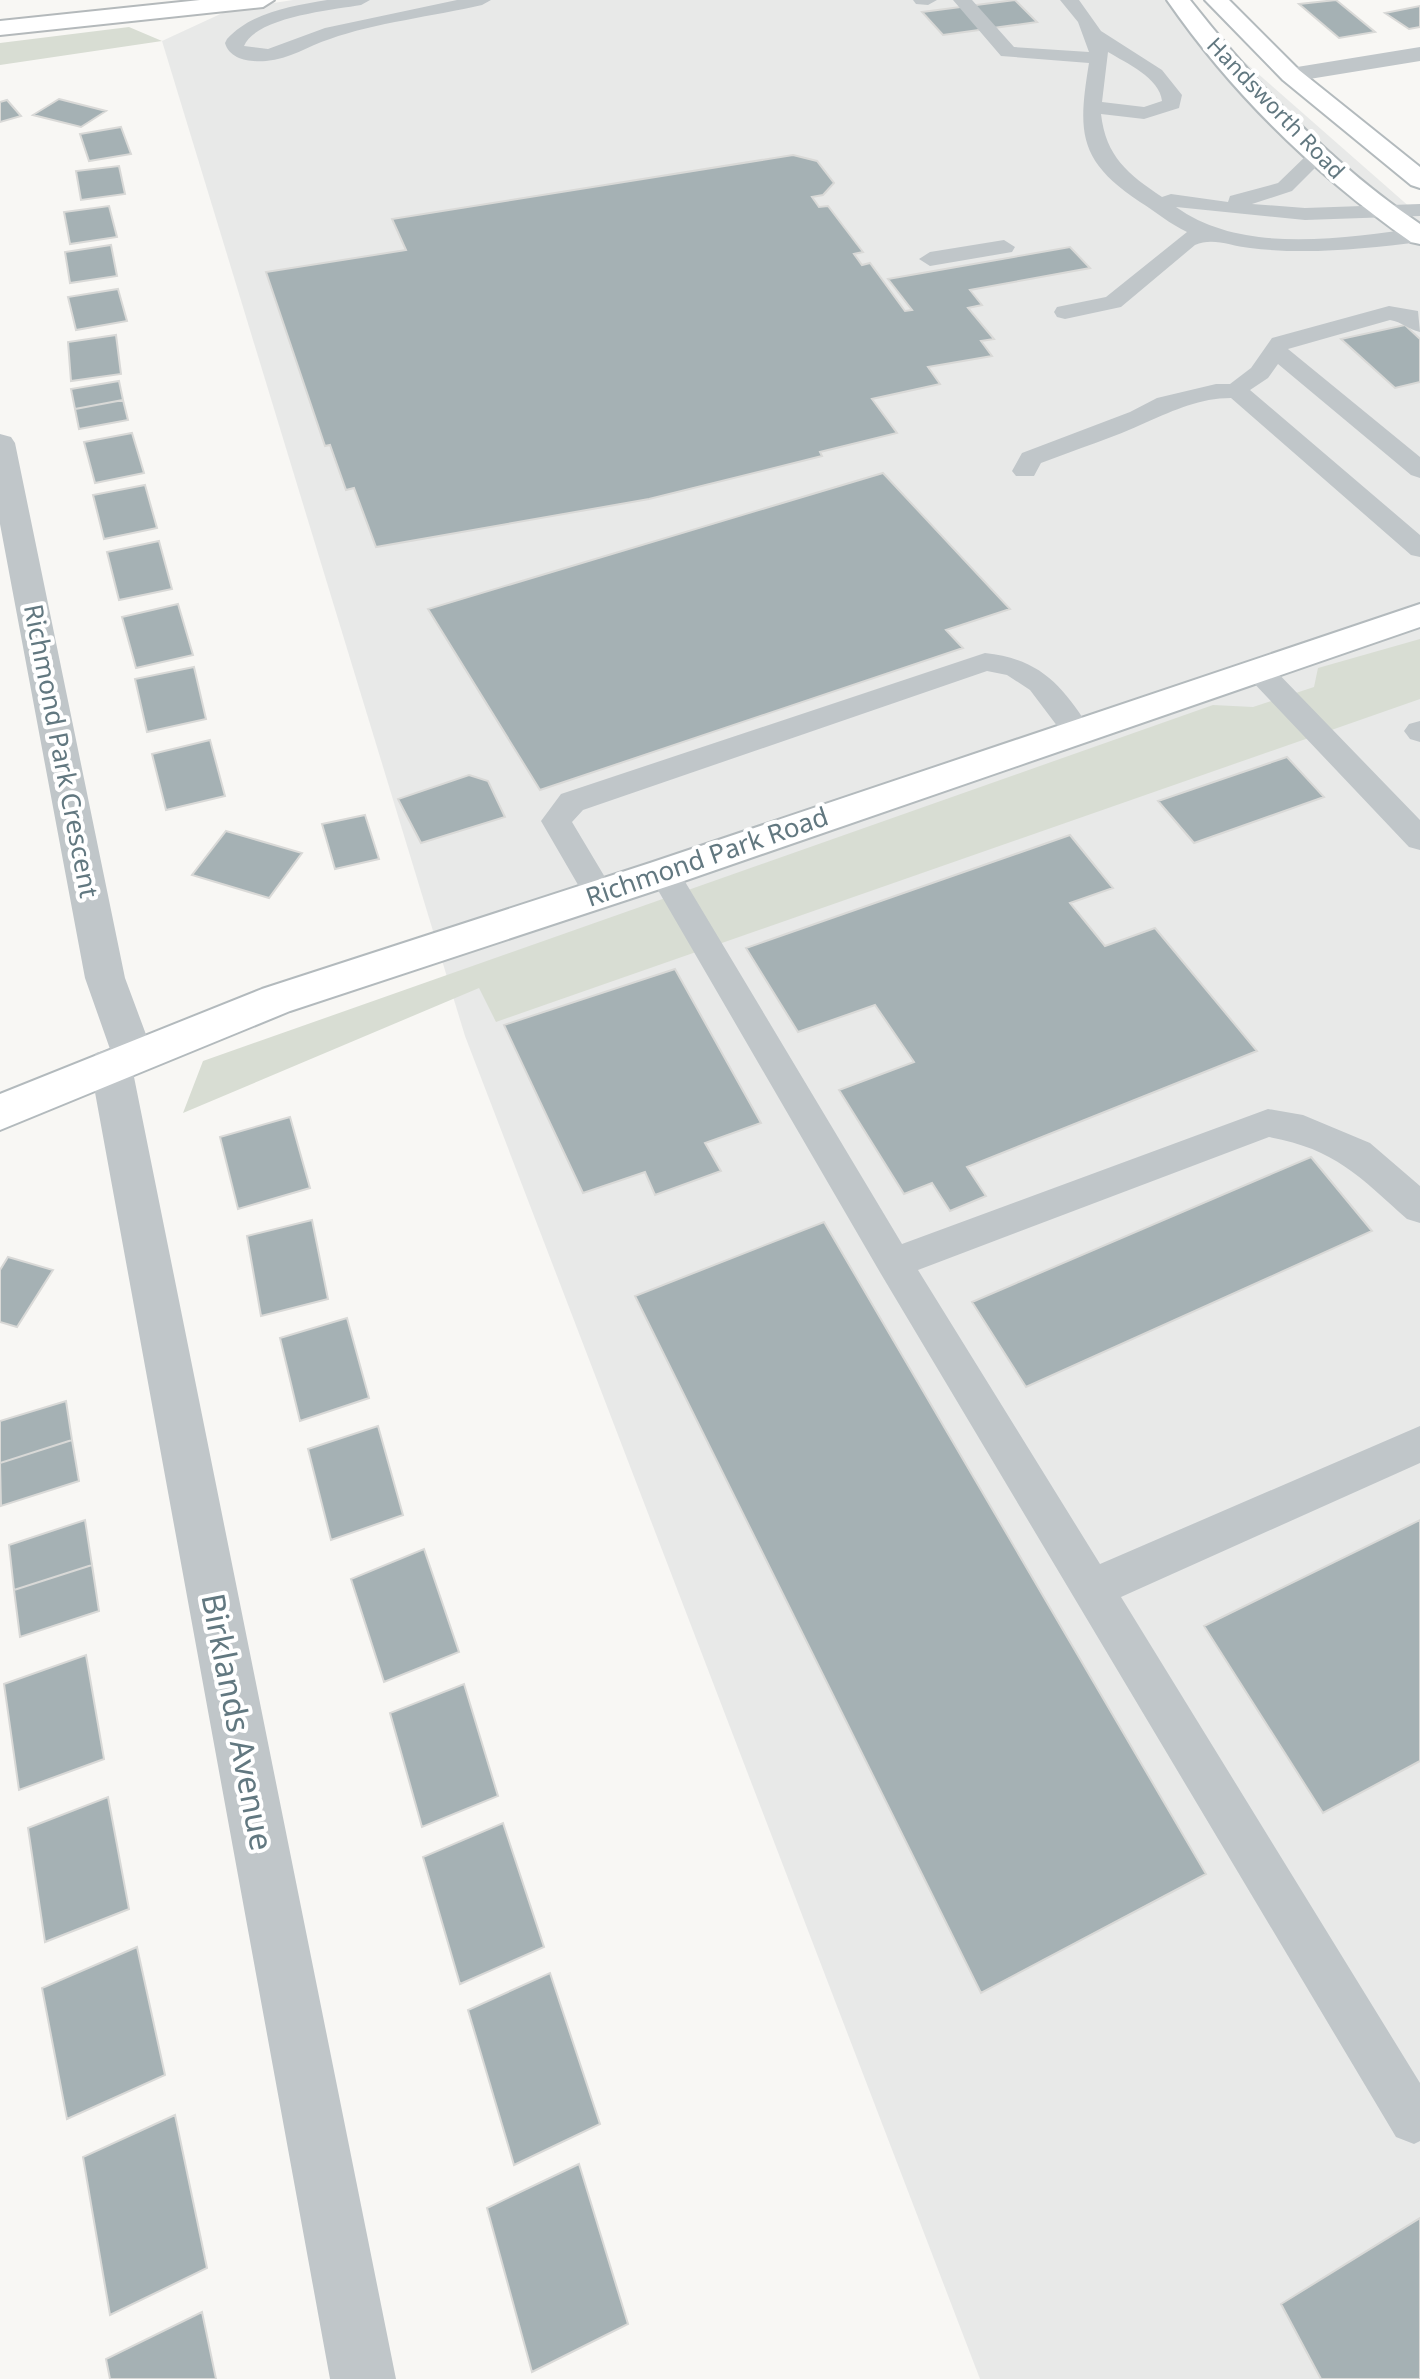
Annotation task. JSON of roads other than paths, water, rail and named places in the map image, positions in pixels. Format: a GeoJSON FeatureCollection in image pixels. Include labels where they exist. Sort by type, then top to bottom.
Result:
{"type":"FeatureCollection","features":[{"type":"Feature","properties":{"kind":"main road"},"geometry":{"type":"LineString","coordinates":[[0,17],[109,0]]}},
{"type":"Feature","properties":{"kind":"main road"},"geometry":{"type":"LineString","coordinates":[[0,28],[263,0]]}},
{"type":"Feature","properties":{"kind":"main road","name":"Handsworth Road"},"geometry":{"type":"LineString","coordinates":[[1178,0],[1246,83],[1317,156],[1420,236]]}},
{"type":"Feature","properties":{"kind":"main road","name":"Handsworth Road"},"geometry":{"type":"LineString","coordinates":[[1216,0],[1291,75],[1420,180]]}},
{"type":"Feature","properties":{"kind":"main road","name":"Richmond Park Road"},"geometry":{"type":"LineString","coordinates":[[0,1113],[122,1060],[276,1000],[664,873],[1420,615]]}},
{"type":"Feature","properties":{"kind":"street"},"geometry":{"type":"LineString","coordinates":[[1291,75],[1420,54]]}},
{"type":"Feature","properties":{"kind":"street","name":"Richmond Park Crescent"},"geometry":{"type":"LineString","coordinates":[[0,443],[122,1060]]}},
{"type":"Feature","properties":{"kind":"street","name":"Birklands Avenue"},"geometry":{"type":"LineString","coordinates":[[122,1060],[363,2379]]}},
{"type":"Feature","properties":{"kind":"lane"},"geometry":{"type":"LineString","coordinates":[[361,0],[260,23],[240,34],[234,43],[236,49],[249,55],[268,55],[288,51],[325,34],[482,0]]}},
{"type":"Feature","properties":{"kind":"lane"},"geometry":{"type":"LineString","coordinates":[[962,0],[1008,52],[1100,58]]}},
{"type":"Feature","properties":{"kind":"lane"},"geometry":{"type":"LineString","coordinates":[[1069,0],[1096,35],[1155,74],[1172,95],[1172,104],[1161,112],[1134,113],[1093,106]]}},
{"type":"Feature","properties":{"kind":"lane"},"geometry":{"type":"LineString","coordinates":[[1096,35],[1100,58],[1092,127],[1100,156],[1115,175],[1195,228],[1245,241],[1305,243],[1420,236]]}},
{"type":"Feature","properties":{"kind":"lane"},"geometry":{"type":"LineString","coordinates":[[1214,207],[1275,193],[1317,156]]}},
{"type":"Feature","properties":{"kind":"lane"},"geometry":{"type":"LineString","coordinates":[[1139,192],[1214,207],[1305,214],[1420,210]]}},
{"type":"Feature","properties":{"kind":"lane"},"geometry":{"type":"LineString","coordinates":[[1065,312],[1113,302],[1187,240],[1209,231]]}},
{"type":"Feature","properties":{"kind":"lane"},"geometry":{"type":"LineString","coordinates":[[930,259],[1004,247]]}},
{"type":"Feature","properties":{"kind":"lane"},"geometry":{"type":"LineString","coordinates":[[1237,391],[1244,382],[1260,373],[1280,343],[1389,313],[1410,316],[1420,325]]}},
{"type":"Feature","properties":{"kind":"lane"},"geometry":{"type":"LineString","coordinates":[[1275,350],[1420,470]]}},
{"type":"Feature","properties":{"kind":"lane"},"geometry":{"type":"LineString","coordinates":[[1025,471],[1031,458],[1139,417],[1166,403],[1216,391],[1237,391],[1420,549]]}},
{"type":"Feature","properties":{"kind":"lane"},"geometry":{"type":"LineString","coordinates":[[599,894],[556,821],[572,802],[985,662],[1009,663],[1042,684],[1077,732]]}},
{"type":"Feature","properties":{"kind":"lane"},"geometry":{"type":"LineString","coordinates":[[1259,671],[1420,839]]}},
{"type":"Feature","properties":{"kind":"lane"},"geometry":{"type":"LineString","coordinates":[[664,873],[894,1263],[1414,2119]]}},
{"type":"Feature","properties":{"kind":"lane"},"geometry":{"type":"LineString","coordinates":[[894,1263],[1268,1123],[1303,1129],[1357,1153],[1420,1208]]}},
{"type":"Feature","properties":{"kind":"lane"},"geometry":{"type":"LineString","coordinates":[[1092,1589],[1420,1444]]}}]}
